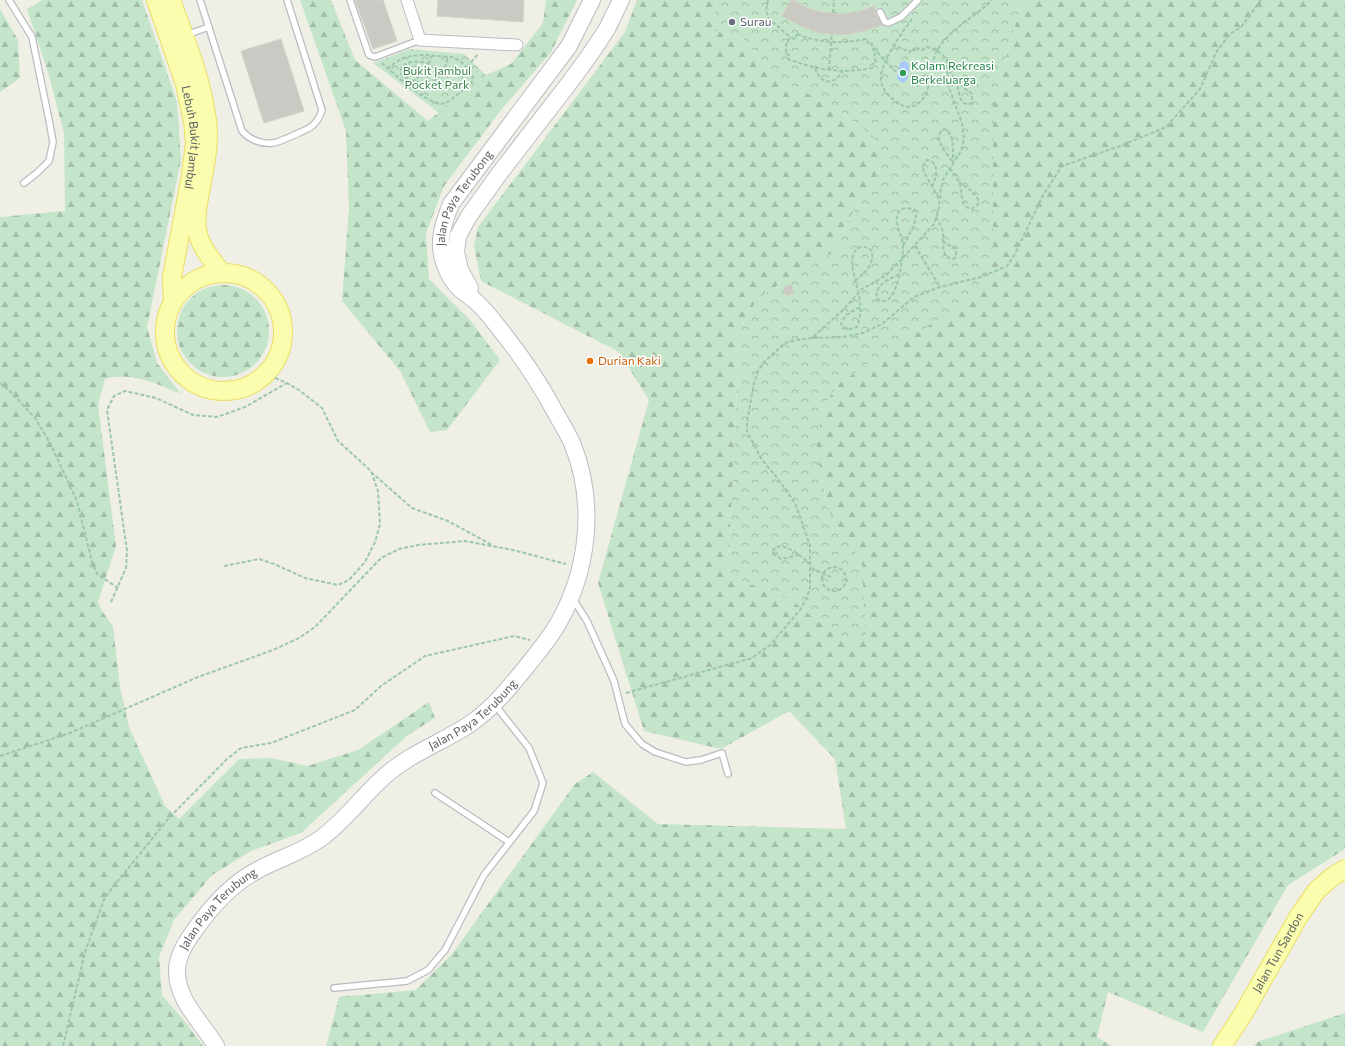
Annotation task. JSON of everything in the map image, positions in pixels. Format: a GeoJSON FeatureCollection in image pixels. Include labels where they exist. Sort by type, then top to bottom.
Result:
{"type":"FeatureCollection","features":[{"type":"Feature","properties":{"kind":"main road","name":"Lebuh Bukit Jambul"},"geometry":{"type":"LineString","coordinates":[[156,0],[185,84],[194,121],[195,143],[191,175],[172,278],[173,302]]}},
{"type":"Feature","properties":{"kind":"main road","name":"Lebuh Bukit Jambul"},"geometry":{"type":"LineString","coordinates":[[171,0],[200,82],[207,114],[208,144],[198,206],[197,228],[200,240],[208,255],[222,273]]}},
{"type":"Feature","properties":{"kind":"main road","name":"Jalan Paya Terubong"},"geometry":{"type":"LineString","coordinates":[[475,300],[461,290],[453,281],[444,264],[440,245],[442,226],[451,204],[569,46],[592,0]]}},
{"type":"Feature","properties":{"kind":"main road","name":"Jalan Paya Terubong"},"geometry":{"type":"LineString","coordinates":[[475,300],[468,282],[460,270],[456,252],[458,236],[469,216],[499,174],[589,56],[607,28],[621,0]]}},
{"type":"Feature","properties":{"kind":"main road"},"geometry":{"type":"LineString","coordinates":[[222,273],[240,276],[256,283],[269,295],[278,310],[283,327],[282,344],[276,361],[266,374],[250,386],[232,391],[213,390],[195,384],[180,372],[170,356],[166,344],[166,319],[173,302],[186,287],[203,277],[222,273]]}},
{"type":"Feature","properties":{"kind":"main road","name":"Jalan Paya Terubung"},"geometry":{"type":"LineString","coordinates":[[216,1046],[209,1033],[183,998],[178,983],[176,968],[180,954],[189,937],[211,908],[233,886],[256,871],[299,851],[320,839],[341,821],[386,774],[410,757],[470,724],[494,705],[545,644],[571,598],[581,568],[586,535],[586,504],[583,479],[572,444],[542,388],[522,356],[475,300]]}},
{"type":"Feature","properties":{"kind":"main road","name":"Jalan Tun Sardon"},"geometry":{"type":"LineString","coordinates":[[1222,1046],[1243,1014],[1299,916],[1317,890],[1332,877],[1345,870]]}},
{"type":"Feature","properties":{"kind":"street"},"geometry":{"type":"LineString","coordinates":[[407,0],[420,40],[517,45]]}},
{"type":"Feature","properties":{"kind":"lane"},"geometry":{"type":"LineString","coordinates":[[9,0],[32,37],[53,142],[49,161],[24,183]]}},
{"type":"Feature","properties":{"kind":"lane"},"geometry":{"type":"LineString","coordinates":[[200,0],[242,131],[255,141],[274,143],[312,127],[319,118],[322,110],[287,0]]}},
{"type":"Feature","properties":{"kind":"lane"},"geometry":{"type":"LineString","coordinates":[[350,0],[372,57],[420,40]]}},
{"type":"Feature","properties":{"kind":"lane"},"geometry":{"type":"LineString","coordinates":[[880,12],[884,22],[888,23],[901,17],[918,0]]}},
{"type":"Feature","properties":{"kind":"lane"},"geometry":{"type":"LineString","coordinates":[[184,36],[209,27]]}},
{"type":"Feature","properties":{"kind":"lane"},"geometry":{"type":"LineString","coordinates":[[571,598],[587,621],[614,681],[625,724],[642,744],[655,752],[686,762],[701,760],[722,753],[728,774]]}},
{"type":"Feature","properties":{"kind":"lane"},"geometry":{"type":"LineString","coordinates":[[334,988],[407,981],[428,970],[445,950],[484,875],[534,811],[543,784],[529,748],[494,705]]}},
{"type":"Feature","properties":{"kind":"lane"},"geometry":{"type":"LineString","coordinates":[[435,794],[509,842]]}},
{"type":"Feature","properties":{"kind":"path"},"geometry":{"type":"LineString","coordinates":[[768,0],[766,11],[768,19],[790,37],[795,39],[797,34],[810,39],[831,42],[856,41],[865,39],[868,43],[871,42],[873,49],[896,72]]}},
{"type":"Feature","properties":{"kind":"path"},"geometry":{"type":"LineString","coordinates":[[833,13],[834,0]]}},
{"type":"Feature","properties":{"kind":"path"},"geometry":{"type":"LineString","coordinates":[[914,16],[893,45],[881,75],[883,88],[898,103],[904,106],[912,107],[922,100],[927,90],[937,50],[954,31],[992,0]]}},
{"type":"Feature","properties":{"kind":"path"},"geometry":{"type":"LineString","coordinates":[[618,695],[752,658],[770,645],[800,610],[807,598],[810,587],[810,545],[795,503],[762,460],[747,431],[747,422],[754,383],[758,371],[764,362],[785,343],[812,338],[843,338],[863,333],[882,324],[914,297],[940,287],[981,277],[1007,266],[1015,254],[1043,195],[1062,166],[1120,146],[1166,127],[1200,89],[1217,51],[1230,34],[1241,27],[1261,0]]}},
{"type":"Feature","properties":{"kind":"path"},"geometry":{"type":"LineString","coordinates":[[829,70],[832,33]]}},
{"type":"Feature","properties":{"kind":"path"},"geometry":{"type":"LineString","coordinates":[[790,37],[784,53],[789,55],[788,59],[815,68],[843,71],[872,68],[871,65],[876,62],[874,56],[876,52]]}},
{"type":"Feature","properties":{"kind":"path"},"geometry":{"type":"LineString","coordinates":[[812,338],[843,310],[862,289],[885,276],[902,260],[934,224],[944,178],[961,151],[964,139],[962,123],[948,85],[947,61],[937,50],[927,47],[922,50],[917,48],[916,51],[911,49],[910,52],[893,45]]}},
{"type":"Feature","properties":{"kind":"path"},"geometry":{"type":"LineString","coordinates":[[413,55],[448,57],[456,58],[467,67],[473,79],[472,82],[444,103],[440,104],[435,103],[408,86],[388,69],[395,62],[413,55]]}},
{"type":"Feature","properties":{"kind":"path"},"geometry":{"type":"LineString","coordinates":[[408,86],[430,64],[431,56]]}},
{"type":"Feature","properties":{"kind":"path"},"geometry":{"type":"LineString","coordinates":[[430,64],[424,61],[417,61],[402,66],[400,73],[412,82],[425,83],[435,80],[446,68],[448,57]]}},
{"type":"Feature","properties":{"kind":"path"},"geometry":{"type":"LineString","coordinates":[[467,67],[472,61]]}},
{"type":"Feature","properties":{"kind":"path"},"geometry":{"type":"LineString","coordinates":[[815,68],[820,78],[828,82],[837,79],[843,71]]}},
{"type":"Feature","properties":{"kind":"path"},"geometry":{"type":"LineString","coordinates":[[948,69],[957,82],[970,91],[972,94],[972,102],[964,104],[961,100],[957,82]]}},
{"type":"Feature","properties":{"kind":"path"},"geometry":{"type":"LineString","coordinates":[[952,161],[939,140],[938,135],[944,129],[948,130],[951,135],[952,161],[952,165]]}},
{"type":"Feature","properties":{"kind":"path"},"geometry":{"type":"LineString","coordinates":[[932,187],[936,176],[936,168],[930,160],[927,160],[922,168],[932,187],[940,200]]}},
{"type":"Feature","properties":{"kind":"path"},"geometry":{"type":"LineString","coordinates":[[950,168],[959,182],[963,204],[966,208],[973,208],[977,205],[977,196],[959,182]]}},
{"type":"Feature","properties":{"kind":"path"},"geometry":{"type":"LineString","coordinates":[[899,274],[879,286],[876,294],[877,299],[886,301],[891,298],[896,290],[902,260],[903,246],[897,223],[897,216],[899,211],[904,208],[910,208],[915,210],[915,222],[903,246]]}},
{"type":"Feature","properties":{"kind":"path"},"geometry":{"type":"LineString","coordinates":[[936,217],[942,229],[944,242],[943,251],[949,259],[953,260],[956,257],[956,249],[944,242]]}},
{"type":"Feature","properties":{"kind":"path"},"geometry":{"type":"LineString","coordinates":[[915,246],[940,287]]}},
{"type":"Feature","properties":{"kind":"path"},"geometry":{"type":"LineString","coordinates":[[855,281],[867,270],[872,262],[872,251],[868,248],[862,247],[857,249],[852,261],[855,281],[859,292],[860,307],[860,321],[857,327],[852,329],[845,329],[842,327],[841,323],[843,318],[860,307]]}},
{"type":"Feature","properties":{"kind":"path"},"geometry":{"type":"LineString","coordinates":[[266,374],[287,383],[322,408],[338,441],[412,508],[448,521],[495,547]]}},
{"type":"Feature","properties":{"kind":"path"},"geometry":{"type":"LineString","coordinates":[[0,383],[11,392],[35,418],[50,443],[77,501],[92,562],[97,574],[118,588]]}},
{"type":"Feature","properties":{"kind":"path"},"geometry":{"type":"LineString","coordinates":[[111,602],[126,568],[127,551],[107,410],[114,396],[125,391],[156,398],[193,415],[216,417],[245,407],[287,383]]}},
{"type":"Feature","properties":{"kind":"path"},"geometry":{"type":"LineString","coordinates":[[224,566],[259,560],[274,564],[305,578],[325,583],[338,585],[349,580],[365,562],[375,542],[380,524],[378,491],[371,471]]}},
{"type":"Feature","properties":{"kind":"path"},"geometry":{"type":"LineString","coordinates":[[0,756],[70,733],[198,676],[273,650],[299,638],[315,627],[381,558],[399,549],[418,545],[465,541],[513,550],[581,568]]}},
{"type":"Feature","properties":{"kind":"path"},"geometry":{"type":"LineString","coordinates":[[799,555],[781,559],[774,554],[773,550],[780,545],[786,547],[799,555],[811,564]]}},
{"type":"Feature","properties":{"kind":"path"},"geometry":{"type":"LineString","coordinates":[[810,568],[831,578]]}},
{"type":"Feature","properties":{"kind":"path"},"geometry":{"type":"LineString","coordinates":[[828,568],[839,568],[846,577],[844,585],[838,590],[830,590],[822,582],[823,574],[828,568]]}},
{"type":"Feature","properties":{"kind":"path"},"geometry":{"type":"LineString","coordinates":[[63,1046],[85,952],[105,897],[168,819],[227,759],[241,748],[271,743],[355,710],[381,686],[425,656],[514,636],[545,644]]}},
{"type":"Feature","properties":{"kind":"green space"},"geometry":{"type":"Polygon","coordinates":[[[42,0],[142,0],[177,102],[181,160],[147,327],[157,363],[181,394],[144,380],[115,377],[105,379],[98,405],[116,546],[98,602],[113,627],[120,687],[129,727],[165,806],[179,819],[239,759],[271,758],[307,766],[358,750],[429,702],[435,718],[408,735],[301,833],[251,851],[212,875],[174,920],[159,957],[162,995],[203,1046],[0,1046],[0,217],[65,211],[64,133],[48,72],[27,9],[42,0]]]}},
{"type":"Feature","properties":{"kind":"green space"},"geometry":{"type":"Polygon","coordinates":[[[300,0],[331,0],[355,60],[428,121],[486,75],[511,64],[543,23],[546,0],[577,0],[551,52],[501,110],[444,186],[426,233],[429,279],[470,320],[500,360],[447,430],[430,432],[400,371],[342,301],[349,208],[346,131],[300,0]]]}},
{"type":"Feature","properties":{"kind":"green space"},"geometry":{"type":"Polygon","coordinates":[[[637,0],[716,0],[713,30],[744,39],[773,76],[832,106],[873,136],[880,170],[848,220],[836,251],[765,293],[748,312],[740,332],[728,577],[781,594],[795,603],[855,550],[835,523],[828,509],[816,450],[823,405],[841,382],[893,347],[993,270],[993,102],[1021,5],[1024,0],[1345,0],[1345,849],[1288,885],[1203,1032],[1108,992],[1097,1037],[1112,1046],[326,1046],[339,997],[416,990],[452,954],[575,784],[593,772],[658,824],[846,829],[835,759],[789,711],[721,749],[644,731],[598,583],[649,400],[619,352],[481,281],[474,246],[478,227],[625,32],[637,0]]]}},
{"type":"Feature","properties":{"kind":"green space"},"geometry":{"type":"Polygon","coordinates":[[[716,0],[1024,0],[1021,5],[993,102],[993,270],[974,296],[841,382],[823,405],[816,450],[828,509],[835,523],[855,550],[862,563],[866,640],[845,643],[795,603],[781,594],[728,577],[740,332],[748,312],[765,293],[836,251],[848,220],[880,170],[873,136],[832,106],[773,76],[744,39],[713,30],[716,0]]]}},
{"type":"Feature","properties":{"kind":"green space"},"geometry":{"type":"Polygon","coordinates":[[[0,9],[18,40],[20,78],[0,92],[0,9]]]}},
{"type":"Feature","properties":{"kind":"green space","name":"Bukit Jambul Pocket Park"},"geometry":{"type":"Polygon","coordinates":[[[410,49],[464,54],[486,75],[439,113],[373,63],[410,49]]]}},
{"type":"Feature","properties":{"kind":"green space"},"geometry":{"type":"Polygon","coordinates":[[[223,285],[240,289],[255,299],[265,314],[269,331],[265,348],[255,363],[240,373],[223,377],[206,373],[191,363],[181,348],[177,331],[181,314],[191,299],[206,289],[223,285]]]}},
{"type":"Feature","properties":{"kind":"green space"},"geometry":{"type":"Polygon","coordinates":[[[1345,1013],[1345,1046],[1254,1046],[1257,1042],[1345,1013]]]}},
{"type":"Feature","properties":{"kind":"water","name":"Kolam Rekreasi Berkeluarga"},"geometry":{"type":"Polygon","coordinates":[[[904,61],[909,64],[909,69],[907,80],[903,83],[897,78],[900,63],[904,61]]]}},
{"type":"Feature","properties":{"kind":"building"},"geometry":{"type":"Polygon","coordinates":[[[355,0],[383,0],[397,41],[373,49],[355,0]]]}},
{"type":"Feature","properties":{"kind":"building"},"geometry":{"type":"Polygon","coordinates":[[[438,0],[524,0],[523,22],[437,16],[438,0]]]}},
{"type":"Feature","properties":{"kind":"building"},"geometry":{"type":"Polygon","coordinates":[[[791,0],[821,12],[840,14],[858,12],[874,6],[876,14],[882,25],[864,31],[844,35],[820,33],[803,27],[782,16],[791,0]]]}},
{"type":"Feature","properties":{"kind":"building"},"geometry":{"type":"Polygon","coordinates":[[[281,39],[304,111],[264,123],[241,51],[281,39]]]}},
{"type":"Feature","properties":{"kind":"building"},"geometry":{"type":"Polygon","coordinates":[[[791,284],[794,293],[786,296],[783,288],[791,284]]]}},
{"type":"Feature","properties":{"kind":"place","name":"Surau"},"geometry":{"type":"Point","coordinates":[732,22]}},
{"type":"Feature","properties":{"kind":"place","name":"Kolam Rekreasi Berkeluarga"},"geometry":{"type":"Point","coordinates":[903,73]}},
{"type":"Feature","properties":{"kind":"place","name":"Durian Kaki"},"geometry":{"type":"Point","coordinates":[590,361]}}]}
